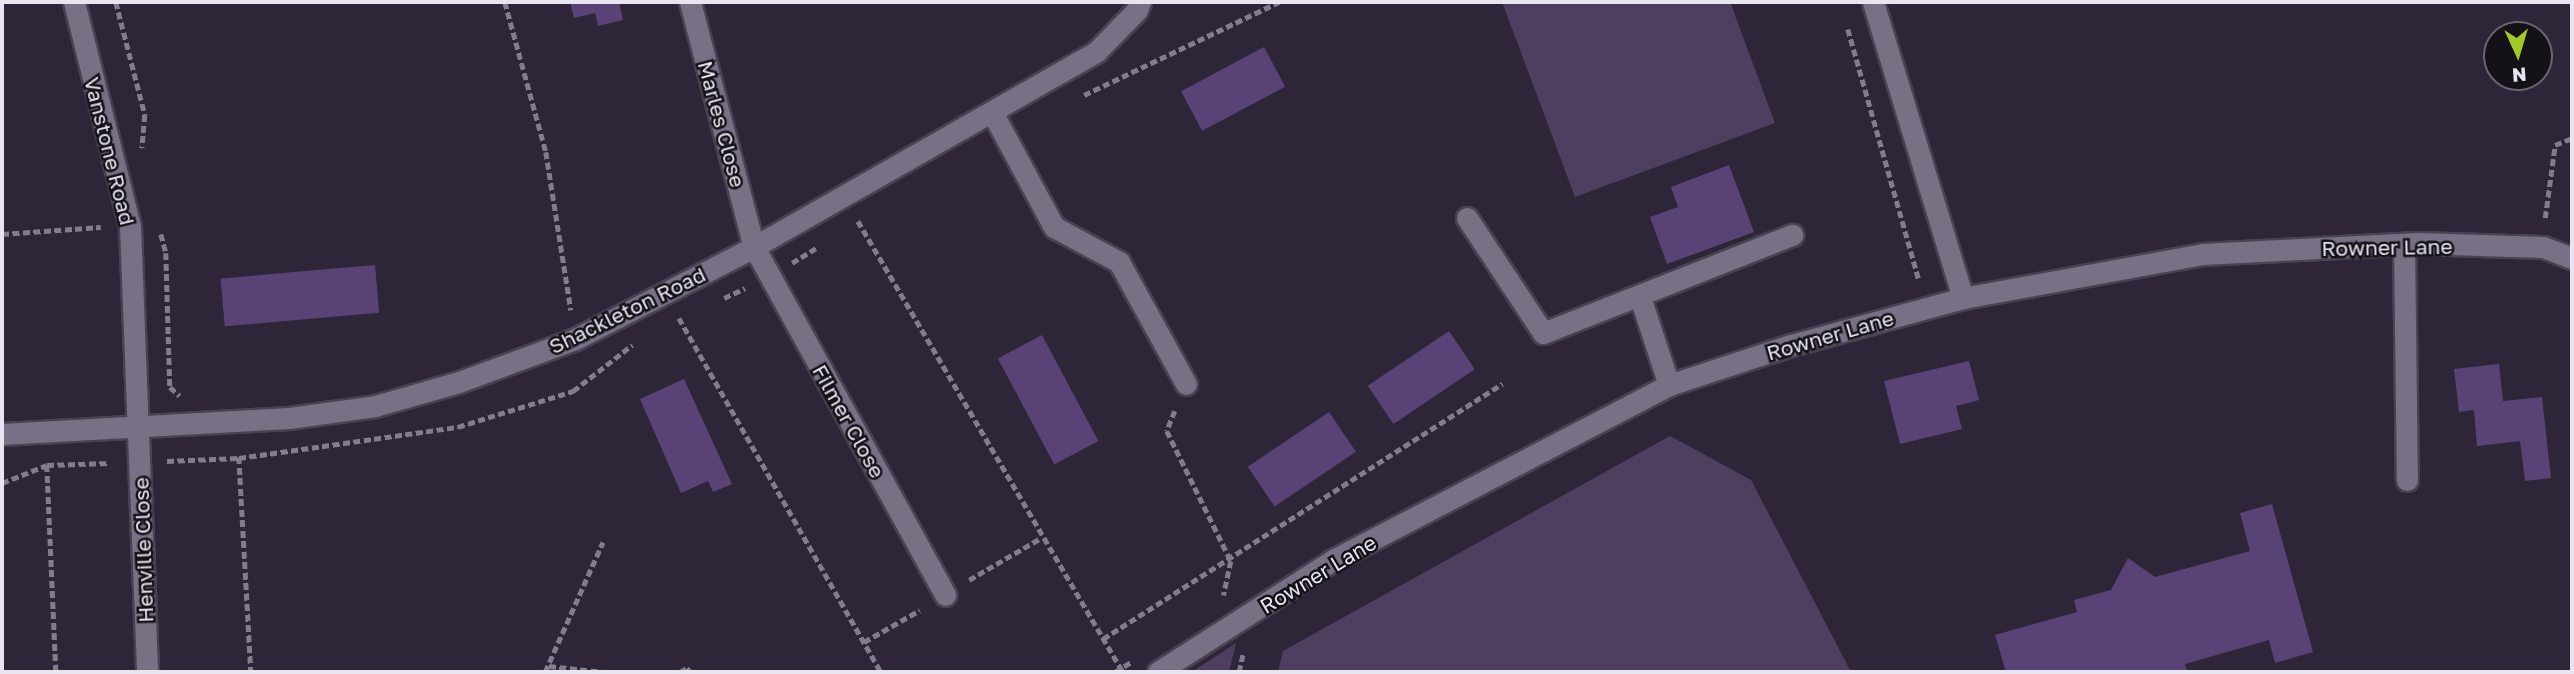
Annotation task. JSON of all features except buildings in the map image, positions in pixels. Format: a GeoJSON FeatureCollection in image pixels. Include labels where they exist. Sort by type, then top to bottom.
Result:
{"type":"FeatureCollection","features":[{"type":"Feature","properties":{"kind":"street","name":"Vanstone Road"},"geometry":{"type":"LineString","coordinates":[[74,2],[130,226],[140,428]]}},
{"type":"Feature","properties":{"kind":"street","name":"Marles Close"},"geometry":{"type":"LineString","coordinates":[[690,2],[754,247]]}},
{"type":"Feature","properties":{"kind":"street","name":"Shackleton Road"},"geometry":{"type":"LineString","coordinates":[[2,434],[237,421],[375,406],[459,382],[575,339],[754,247],[1097,51],[1137,10],[1140,2]]}},
{"type":"Feature","properties":{"kind":"street"},"geometry":{"type":"LineString","coordinates":[[1872,2],[1963,298]]}},
{"type":"Feature","properties":{"kind":"street"},"geometry":{"type":"LineString","coordinates":[[992,113],[1054,228],[1119,262],[1186,384]]}},
{"type":"Feature","properties":{"kind":"street"},"geometry":{"type":"LineString","coordinates":[[1467,218],[1543,332],[1640,297],[1792,234]]}},
{"type":"Feature","properties":{"kind":"street"},"geometry":{"type":"LineString","coordinates":[[2403,244],[2407,480]]}},
{"type":"Feature","properties":{"kind":"street","name":"Rowner Lane"},"geometry":{"type":"LineString","coordinates":[[1158,672],[1333,560],[1669,385],[1927,307],[2202,254],[2403,244],[2543,247],[2572,258]]}},
{"type":"Feature","properties":{"kind":"street","name":"Filmer Close"},"geometry":{"type":"LineString","coordinates":[[754,247],[945,595]]}},
{"type":"Feature","properties":{"kind":"street"},"geometry":{"type":"LineString","coordinates":[[1640,297],[1669,385]]}},
{"type":"Feature","properties":{"kind":"street","name":"Henville Close"},"geometry":{"type":"LineString","coordinates":[[140,428],[147,672]]}},
{"type":"Feature","properties":{"kind":"path"},"geometry":{"type":"LineString","coordinates":[[117,2],[145,115],[141,154]]}},
{"type":"Feature","properties":{"kind":"path"},"geometry":{"type":"LineString","coordinates":[[505,2],[546,152],[571,312]]}},
{"type":"Feature","properties":{"kind":"path"},"geometry":{"type":"LineString","coordinates":[[1074,101],[1279,2]]}},
{"type":"Feature","properties":{"kind":"path"},"geometry":{"type":"LineString","coordinates":[[1844,15],[1927,307]]}},
{"type":"Feature","properties":{"kind":"path"},"geometry":{"type":"LineString","coordinates":[[2543,247],[2548,173],[2555,145],[2572,138]]}},
{"type":"Feature","properties":{"kind":"path"},"geometry":{"type":"LineString","coordinates":[[844,195],[1122,670],[1115,672]]}},
{"type":"Feature","properties":{"kind":"path"},"geometry":{"type":"LineString","coordinates":[[99,215],[103,240]]}},
{"type":"Feature","properties":{"kind":"path"},"geometry":{"type":"LineString","coordinates":[[2,234],[101,228]]}},
{"type":"Feature","properties":{"kind":"path"},"geometry":{"type":"LineString","coordinates":[[160,229],[166,253],[170,387],[188,405]]}},
{"type":"Feature","properties":{"kind":"path"},"geometry":{"type":"LineString","coordinates":[[665,293],[881,672]]}},
{"type":"Feature","properties":{"kind":"path"},"geometry":{"type":"LineString","coordinates":[[559,317],[583,307]]}},
{"type":"Feature","properties":{"kind":"path"},"geometry":{"type":"LineString","coordinates":[[1186,384],[1167,431],[1231,561]]}},
{"type":"Feature","properties":{"kind":"path"},"geometry":{"type":"LineString","coordinates":[[1103,639],[1231,561],[1502,384]]}},
{"type":"Feature","properties":{"kind":"path"},"geometry":{"type":"LineString","coordinates":[[237,421],[251,672]]}},
{"type":"Feature","properties":{"kind":"path"},"geometry":{"type":"LineString","coordinates":[[46,432],[56,672]]}},
{"type":"Feature","properties":{"kind":"path"},"geometry":{"type":"LineString","coordinates":[[545,672],[603,542]]}},
{"type":"Feature","properties":{"kind":"path"},"geometry":{"type":"LineString","coordinates":[[548,666],[604,672]]}},
{"type":"Feature","properties":{"kind":"path"},"geometry":{"type":"LineString","coordinates":[[680,672],[687,668],[691,672]]}},
{"type":"Feature","properties":{"kind":"shaded area"},"geometry":{"type":"Polygon","coordinates":[[[1502,2],[1730,2],[1775,123],[1575,197],[1502,2]]]}},
{"type":"Feature","properties":{"kind":"shaded area"},"geometry":{"type":"Polygon","coordinates":[[[1670,436],[1751,480],[1851,672],[1278,672],[1283,651],[1670,436]]]}},
{"type":"Feature","properties":{"kind":"shaded area"},"geometry":{"type":"Polygon","coordinates":[[[1236,643],[1229,672],[1192,672],[1236,643]]]}}]}
